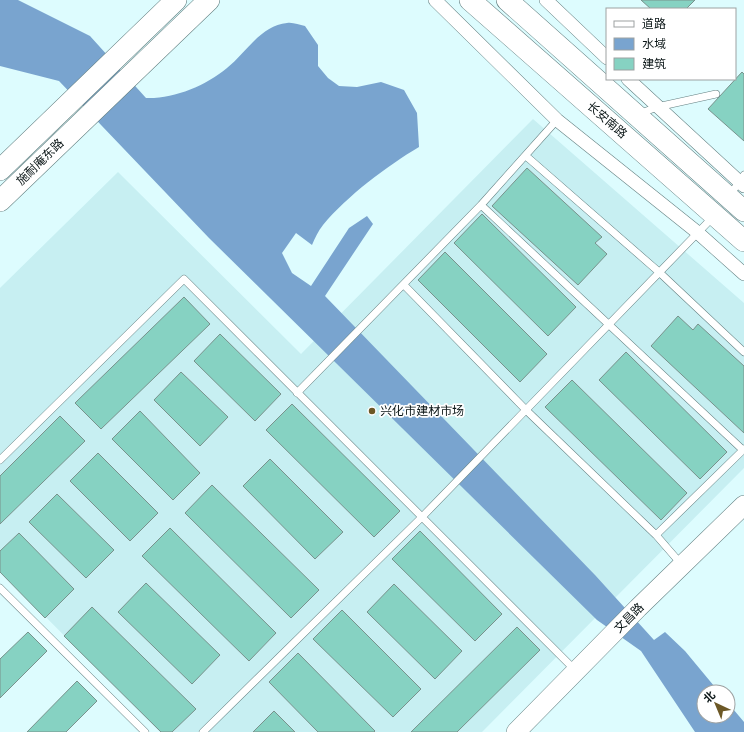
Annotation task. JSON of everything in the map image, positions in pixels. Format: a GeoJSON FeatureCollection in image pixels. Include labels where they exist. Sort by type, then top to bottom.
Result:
{"type":"FeatureCollection","features":[{"type":"Feature","properties":{"kind":"main road","name":"施耐庵东路"},"geometry":{"type":"LineString","coordinates":[[0,170],[176,0]]}},
{"type":"Feature","properties":{"kind":"main road","name":"施耐庵东路"},"geometry":{"type":"LineString","coordinates":[[0,201],[209,0]]}},
{"type":"Feature","properties":{"kind":"main road","name":"长安南路"},"geometry":{"type":"LineString","coordinates":[[470,0],[744,241]]}},
{"type":"Feature","properties":{"kind":"main road","name":"长安南路"},"geometry":{"type":"LineString","coordinates":[[507,0],[636,115],[739,185],[744,211]]}},
{"type":"Feature","properties":{"kind":"street"},"geometry":{"type":"LineString","coordinates":[[436,0],[557,120],[697,232],[744,274]]}},
{"type":"Feature","properties":{"kind":"street"},"geometry":{"type":"LineString","coordinates":[[546,0],[606,57]]}},
{"type":"Feature","properties":{"kind":"street"},"geometry":{"type":"LineString","coordinates":[[629,80],[739,185]]}},
{"type":"Feature","properties":{"kind":"street","name":"文昌路"},"geometry":{"type":"LineString","coordinates":[[516,732],[638,608],[744,505]]}},
{"type":"Feature","properties":{"kind":"lane"},"geometry":{"type":"LineString","coordinates":[[636,115],[657,107],[716,94]]}},
{"type":"Feature","properties":{"kind":"lane"},"geometry":{"type":"LineString","coordinates":[[297,393],[481,205],[557,120]]}},
{"type":"Feature","properties":{"kind":"lane"},"geometry":{"type":"LineString","coordinates":[[526,156],[659,272],[744,352]]}},
{"type":"Feature","properties":{"kind":"lane"},"geometry":{"type":"LineString","coordinates":[[481,205],[743,449],[656,535]]}},
{"type":"Feature","properties":{"kind":"lane"},"geometry":{"type":"LineString","coordinates":[[203,732],[423,516],[450,486],[527,411],[697,232],[715,215]]}},
{"type":"Feature","properties":{"kind":"lane"},"geometry":{"type":"LineString","coordinates":[[0,460],[184,279],[297,393],[423,516],[576,671]]}},
{"type":"Feature","properties":{"kind":"lane"},"geometry":{"type":"LineString","coordinates":[[404,285],[527,411],[656,535],[682,565]]}},
{"type":"Feature","properties":{"kind":"lane"},"geometry":{"type":"LineString","coordinates":[[0,588],[146,732]]}},
{"type":"Feature","properties":{"kind":"shaded area","name":"兴化市建材市场"},"geometry":{"type":"Polygon","coordinates":[[[533,119],[744,303],[744,468],[482,732],[160,732],[0,571],[0,288],[118,172],[301,354],[533,119]]]}},
{"type":"Feature","properties":{"kind":"water"},"geometry":{"type":"Polygon","coordinates":[[[0,0],[18,0],[90,36],[146,98],[157,98],[178,94],[199,86],[227,68],[254,41],[269,29],[278,25],[289,23],[305,26],[318,45],[318,66],[328,78],[339,86],[357,87],[381,82],[404,90],[417,113],[419,147],[381,172],[344,203],[321,227],[312,245],[296,233],[282,253],[292,273],[311,286],[349,228],[367,216],[373,224],[325,296],[595,575],[654,640],[665,632],[685,651],[712,684],[696,684],[696,724],[736,724],[736,712],[744,722],[744,732],[695,732],[641,651],[597,620],[209,238],[59,81],[0,66],[0,0]]]}},
{"type":"Feature","properties":{"kind":"building"},"geometry":{"type":"Polygon","coordinates":[[[641,0],[695,0],[687,8],[650,8],[641,0]]]}},
{"type":"Feature","properties":{"kind":"building"},"geometry":{"type":"Polygon","coordinates":[[[742,72],[744,74],[744,141],[708,109],[742,72]]]}},
{"type":"Feature","properties":{"kind":"building"},"geometry":{"type":"Polygon","coordinates":[[[527,168],[602,237],[595,243],[607,254],[578,285],[492,206],[527,168]]]}},
{"type":"Feature","properties":{"kind":"building"},"geometry":{"type":"Polygon","coordinates":[[[482,214],[576,307],[548,336],[454,243],[482,214]]]}},
{"type":"Feature","properties":{"kind":"building"},"geometry":{"type":"Polygon","coordinates":[[[445,252],[547,354],[520,382],[418,280],[445,252]]]}},
{"type":"Feature","properties":{"kind":"building"},"geometry":{"type":"Polygon","coordinates":[[[184,297],[210,324],[101,429],[75,403],[184,297]]]}},
{"type":"Feature","properties":{"kind":"building"},"geometry":{"type":"Polygon","coordinates":[[[678,316],[693,330],[698,324],[744,366],[744,433],[651,346],[678,316]]]}},
{"type":"Feature","properties":{"kind":"building"},"geometry":{"type":"Polygon","coordinates":[[[220,334],[281,394],[255,421],[194,361],[220,334]]]}},
{"type":"Feature","properties":{"kind":"building"},"geometry":{"type":"Polygon","coordinates":[[[626,352],[727,452],[700,479],[599,380],[626,352]]]}},
{"type":"Feature","properties":{"kind":"building"},"geometry":{"type":"Polygon","coordinates":[[[181,372],[228,417],[200,446],[154,400],[181,372]]]}},
{"type":"Feature","properties":{"kind":"building"},"geometry":{"type":"Polygon","coordinates":[[[572,380],[687,493],[661,520],[545,407],[572,380]]]}},
{"type":"Feature","properties":{"kind":"building"},"geometry":{"type":"Polygon","coordinates":[[[292,404],[400,511],[374,537],[266,430],[292,404]]]}},
{"type":"Feature","properties":{"kind":"building"},"geometry":{"type":"Polygon","coordinates":[[[140,411],[200,473],[173,500],[112,439],[140,411]]]}},
{"type":"Feature","properties":{"kind":"building"},"geometry":{"type":"Polygon","coordinates":[[[60,416],[85,441],[0,524],[0,476],[60,416]]]}},
{"type":"Feature","properties":{"kind":"building"},"geometry":{"type":"Polygon","coordinates":[[[98,453],[158,513],[130,541],[70,481],[98,453]]]}},
{"type":"Feature","properties":{"kind":"building"},"geometry":{"type":"Polygon","coordinates":[[[270,459],[343,532],[315,559],[243,486],[270,459]]]}},
{"type":"Feature","properties":{"kind":"building"},"geometry":{"type":"Polygon","coordinates":[[[212,485],[319,590],[291,618],[185,513],[212,485]]]}},
{"type":"Feature","properties":{"kind":"building"},"geometry":{"type":"Polygon","coordinates":[[[57,494],[114,550],[86,578],[29,522],[57,494]]]}},
{"type":"Feature","properties":{"kind":"building"},"geometry":{"type":"Polygon","coordinates":[[[170,528],[276,633],[249,661],[142,556],[170,528]]]}},
{"type":"Feature","properties":{"kind":"building"},"geometry":{"type":"Polygon","coordinates":[[[420,531],[502,614],[475,641],[392,559],[420,531]]]}},
{"type":"Feature","properties":{"kind":"building"},"geometry":{"type":"Polygon","coordinates":[[[19,533],[74,589],[45,618],[0,572],[0,551],[19,533]]]}},
{"type":"Feature","properties":{"kind":"building"},"geometry":{"type":"Polygon","coordinates":[[[146,583],[220,655],[192,684],[118,612],[146,583]]]}},
{"type":"Feature","properties":{"kind":"building"},"geometry":{"type":"Polygon","coordinates":[[[394,584],[462,651],[435,679],[367,612],[394,584]]]}},
{"type":"Feature","properties":{"kind":"building"},"geometry":{"type":"Polygon","coordinates":[[[92,607],[196,709],[172,732],[161,732],[64,636],[92,607]]]}},
{"type":"Feature","properties":{"kind":"building"},"geometry":{"type":"Polygon","coordinates":[[[342,610],[421,689],[393,717],[313,639],[342,610]]]}},
{"type":"Feature","properties":{"kind":"building"},"geometry":{"type":"Polygon","coordinates":[[[517,627],[540,650],[457,732],[411,732],[517,627]]]}},
{"type":"Feature","properties":{"kind":"building"},"geometry":{"type":"Polygon","coordinates":[[[28,632],[47,651],[0,698],[0,659],[28,632]]]}},
{"type":"Feature","properties":{"kind":"building"},"geometry":{"type":"Polygon","coordinates":[[[298,653],[375,731],[374,732],[318,732],[269,682],[298,653]]]}},
{"type":"Feature","properties":{"kind":"building"},"geometry":{"type":"Polygon","coordinates":[[[77,681],[97,701],[66,732],[27,732],[77,681]]]}},
{"type":"Feature","properties":{"kind":"building"},"geometry":{"type":"Polygon","coordinates":[[[274,711],[295,732],[253,732],[274,711]]]}},
{"type":"Feature","properties":{"kind":"place","name":"兴化市建材市场"},"geometry":{"type":"Point","coordinates":[372,411]}}]}
